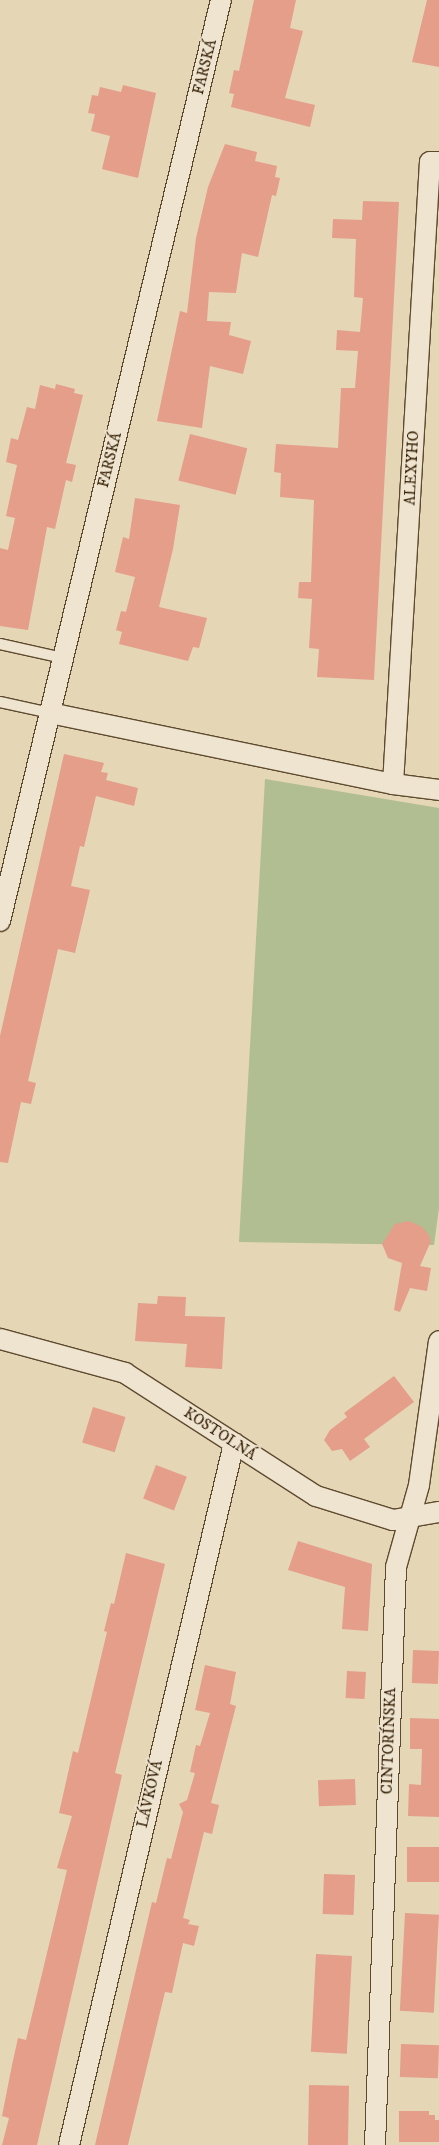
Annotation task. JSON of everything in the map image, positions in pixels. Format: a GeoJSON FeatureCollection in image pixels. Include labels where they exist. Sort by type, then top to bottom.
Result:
{"type":"FeatureCollection","features":[{"type":"Feature","properties":{"kind":"street","name":"FARSKÁ"},"geometry":{"type":"LineString","coordinates":[[0,921],[221,0]]}},
{"type":"Feature","properties":{"kind":"street","name":"ALEXYHO"},"geometry":{"type":"LineString","coordinates":[[394,784],[430,162],[439,162]]}},
{"type":"Feature","properties":{"kind":"street"},"geometry":{"type":"LineString","coordinates":[[50,713],[394,784],[439,790]]}},
{"type":"Feature","properties":{"kind":"street","name":"KOSTOLNÁ"},"geometry":{"type":"LineString","coordinates":[[0,1339],[125,1373],[316,1496],[393,1520],[439,1512]]}},
{"type":"Feature","properties":{"kind":"street","name":"CINTORÍNSKA"},"geometry":{"type":"LineString","coordinates":[[375,2145],[396,1567],[420,1486],[439,1341]]}},
{"type":"Feature","properties":{"kind":"street","name":"LÁVKOVÁ"},"geometry":{"type":"LineString","coordinates":[[68,2145],[234,1443]]}},
{"type":"Feature","properties":{"kind":"lane"},"geometry":{"type":"LineString","coordinates":[[0,644],[63,658]]}},
{"type":"Feature","properties":{"kind":"lane"},"geometry":{"type":"LineString","coordinates":[[0,702],[50,713]]}},
{"type":"Feature","properties":{"kind":"green space"},"geometry":{"type":"Polygon","coordinates":[[[265,779],[439,808],[439,1208],[434,1245],[239,1242],[265,779]]]}},
{"type":"Feature","properties":{"kind":"building"},"geometry":{"type":"Polygon","coordinates":[[[254,0],[296,0],[290,28],[303,31],[285,98],[315,105],[310,127],[231,107],[234,94],[229,93],[234,70],[239,71],[254,0]]]}},
{"type":"Feature","properties":{"kind":"building"},"geometry":{"type":"Polygon","coordinates":[[[427,0],[439,0],[439,67],[412,62],[427,0]]]}},
{"type":"Feature","properties":{"kind":"building"},"geometry":{"type":"Polygon","coordinates":[[[123,85],[156,93],[138,178],[102,169],[110,136],[91,131],[95,114],[88,113],[92,95],[98,96],[100,87],[121,92],[123,85]]]}},
{"type":"Feature","properties":{"kind":"building"},"geometry":{"type":"Polygon","coordinates":[[[225,144],[257,152],[255,161],[277,166],[275,177],[280,178],[276,196],[272,195],[258,257],[242,253],[236,293],[209,292],[207,321],[231,322],[229,335],[251,341],[243,374],[210,366],[202,428],[157,421],[180,311],[187,313],[196,238],[208,187],[225,144]]]}},
{"type":"Feature","properties":{"kind":"building"},"geometry":{"type":"Polygon","coordinates":[[[363,201],[399,202],[374,680],[317,677],[319,649],[309,648],[312,599],[298,598],[299,582],[311,582],[314,500],[280,497],[281,473],[274,472],[276,444],[338,448],[341,388],[355,388],[358,351],[336,350],[337,330],[360,332],[363,298],[354,297],[356,239],[332,238],[333,219],[362,220],[363,201]]]}},
{"type":"Feature","properties":{"kind":"building"},"geometry":{"type":"Polygon","coordinates":[[[56,384],[75,389],[74,393],[83,395],[66,463],[76,465],[72,482],[66,480],[55,529],[47,527],[28,630],[0,626],[0,548],[8,550],[15,518],[6,516],[17,465],[6,462],[11,438],[18,440],[27,407],[35,409],[40,385],[55,389],[56,384]]]}},
{"type":"Feature","properties":{"kind":"building"},"geometry":{"type":"Polygon","coordinates":[[[190,434],[247,448],[236,495],[178,481],[190,434]]]}},
{"type":"Feature","properties":{"kind":"building"},"geometry":{"type":"Polygon","coordinates":[[[135,498],[180,505],[173,549],[159,607],[207,618],[199,648],[193,647],[188,661],[119,644],[122,632],[116,630],[121,611],[126,612],[135,577],[115,572],[123,537],[129,539],[135,498]]]}},
{"type":"Feature","properties":{"kind":"building"},"geometry":{"type":"Polygon","coordinates":[[[64,754],[104,763],[101,772],[108,773],[106,780],[138,788],[134,806],[96,796],[84,847],[80,846],[71,886],[90,890],[75,953],[58,949],[28,1081],[36,1083],[31,1104],[21,1102],[8,1163],[0,1162],[0,1036],[64,754]]]}},
{"type":"Feature","properties":{"kind":"building"},"geometry":{"type":"Polygon","coordinates":[[[409,1221],[422,1227],[429,1235],[431,1241],[420,1266],[431,1268],[427,1291],[410,1288],[400,1312],[394,1310],[402,1263],[388,1258],[382,1244],[395,1224],[409,1221]]]}},
{"type":"Feature","properties":{"kind":"building"},"geometry":{"type":"Polygon","coordinates":[[[158,1296],[186,1297],[185,1316],[225,1317],[222,1369],[185,1367],[187,1344],[135,1341],[138,1303],[157,1304],[158,1296]]]}},
{"type":"Feature","properties":{"kind":"building"},"geometry":{"type":"Polygon","coordinates":[[[394,1376],[414,1402],[364,1439],[370,1447],[350,1461],[342,1449],[332,1451],[324,1440],[330,1430],[347,1417],[344,1413],[394,1376]]]}},
{"type":"Feature","properties":{"kind":"building"},"geometry":{"type":"Polygon","coordinates":[[[93,1407],[126,1417],[115,1452],[82,1442],[93,1407]]]}},
{"type":"Feature","properties":{"kind":"building"},"geometry":{"type":"Polygon","coordinates":[[[156,1465],[187,1477],[174,1510],[143,1499],[156,1465]]]}},
{"type":"Feature","properties":{"kind":"building"},"geometry":{"type":"Polygon","coordinates":[[[298,1541],[372,1564],[368,1631],[342,1629],[345,1587],[288,1570],[298,1541]]]}},
{"type":"Feature","properties":{"kind":"building"},"geometry":{"type":"Polygon","coordinates":[[[126,1553],[165,1564],[115,1773],[122,1775],[37,2145],[2,2145],[9,2118],[2,2116],[18,2038],[26,2040],[67,1870],[57,1868],[72,1816],[59,1813],[73,1751],[78,1753],[107,1632],[104,1631],[111,1603],[114,1604],[126,1553]]]}},
{"type":"Feature","properties":{"kind":"building"},"geometry":{"type":"Polygon","coordinates":[[[413,1650],[439,1651],[438,1684],[412,1683],[413,1650]]]}},
{"type":"Feature","properties":{"kind":"building"},"geometry":{"type":"Polygon","coordinates":[[[205,1665],[236,1672],[230,1704],[236,1706],[211,1803],[219,1805],[212,1834],[204,1832],[183,1918],[190,1920],[188,1924],[199,1926],[194,1946],[183,1943],[172,1993],[165,1992],[128,2145],[95,2145],[152,1902],[156,1903],[167,1858],[171,1859],[183,1812],[179,1804],[187,1800],[195,1773],[190,1772],[196,1745],[200,1746],[210,1713],[195,1710],[205,1665]]]}},
{"type":"Feature","properties":{"kind":"building"},"geometry":{"type":"Polygon","coordinates":[[[347,1671],[366,1672],[365,1699],[346,1698],[347,1671]]]}},
{"type":"Feature","properties":{"kind":"building"},"geometry":{"type":"Polygon","coordinates":[[[410,1718],[439,1719],[439,1817],[408,1816],[409,1784],[421,1785],[422,1749],[410,1749],[410,1718]]]}},
{"type":"Feature","properties":{"kind":"building"},"geometry":{"type":"Polygon","coordinates":[[[355,1779],[356,1805],[319,1806],[318,1780],[355,1779]]]}},
{"type":"Feature","properties":{"kind":"building"},"geometry":{"type":"Polygon","coordinates":[[[407,1847],[439,1847],[439,1882],[407,1882],[407,1847]]]}},
{"type":"Feature","properties":{"kind":"building"},"geometry":{"type":"Polygon","coordinates":[[[324,1874],[355,1875],[354,1915],[323,1914],[324,1874]]]}},
{"type":"Feature","properties":{"kind":"building"},"geometry":{"type":"Polygon","coordinates":[[[405,1913],[439,1915],[434,2013],[400,2011],[405,1913]]]}},
{"type":"Feature","properties":{"kind":"building"},"geometry":{"type":"Polygon","coordinates":[[[316,1954],[352,1956],[347,2054],[311,2052],[316,1954]]]}},
{"type":"Feature","properties":{"kind":"building"},"geometry":{"type":"Polygon","coordinates":[[[401,2044],[439,2045],[438,2078],[400,2077],[401,2044]]]}},
{"type":"Feature","properties":{"kind":"building"},"geometry":{"type":"Polygon","coordinates":[[[309,2085],[349,2086],[348,2145],[308,2145],[309,2085]]]}},
{"type":"Feature","properties":{"kind":"building"},"geometry":{"type":"Polygon","coordinates":[[[399,2111],[429,2111],[429,2115],[435,2115],[435,2120],[439,2120],[439,2142],[399,2142],[399,2111]]]}}]}
